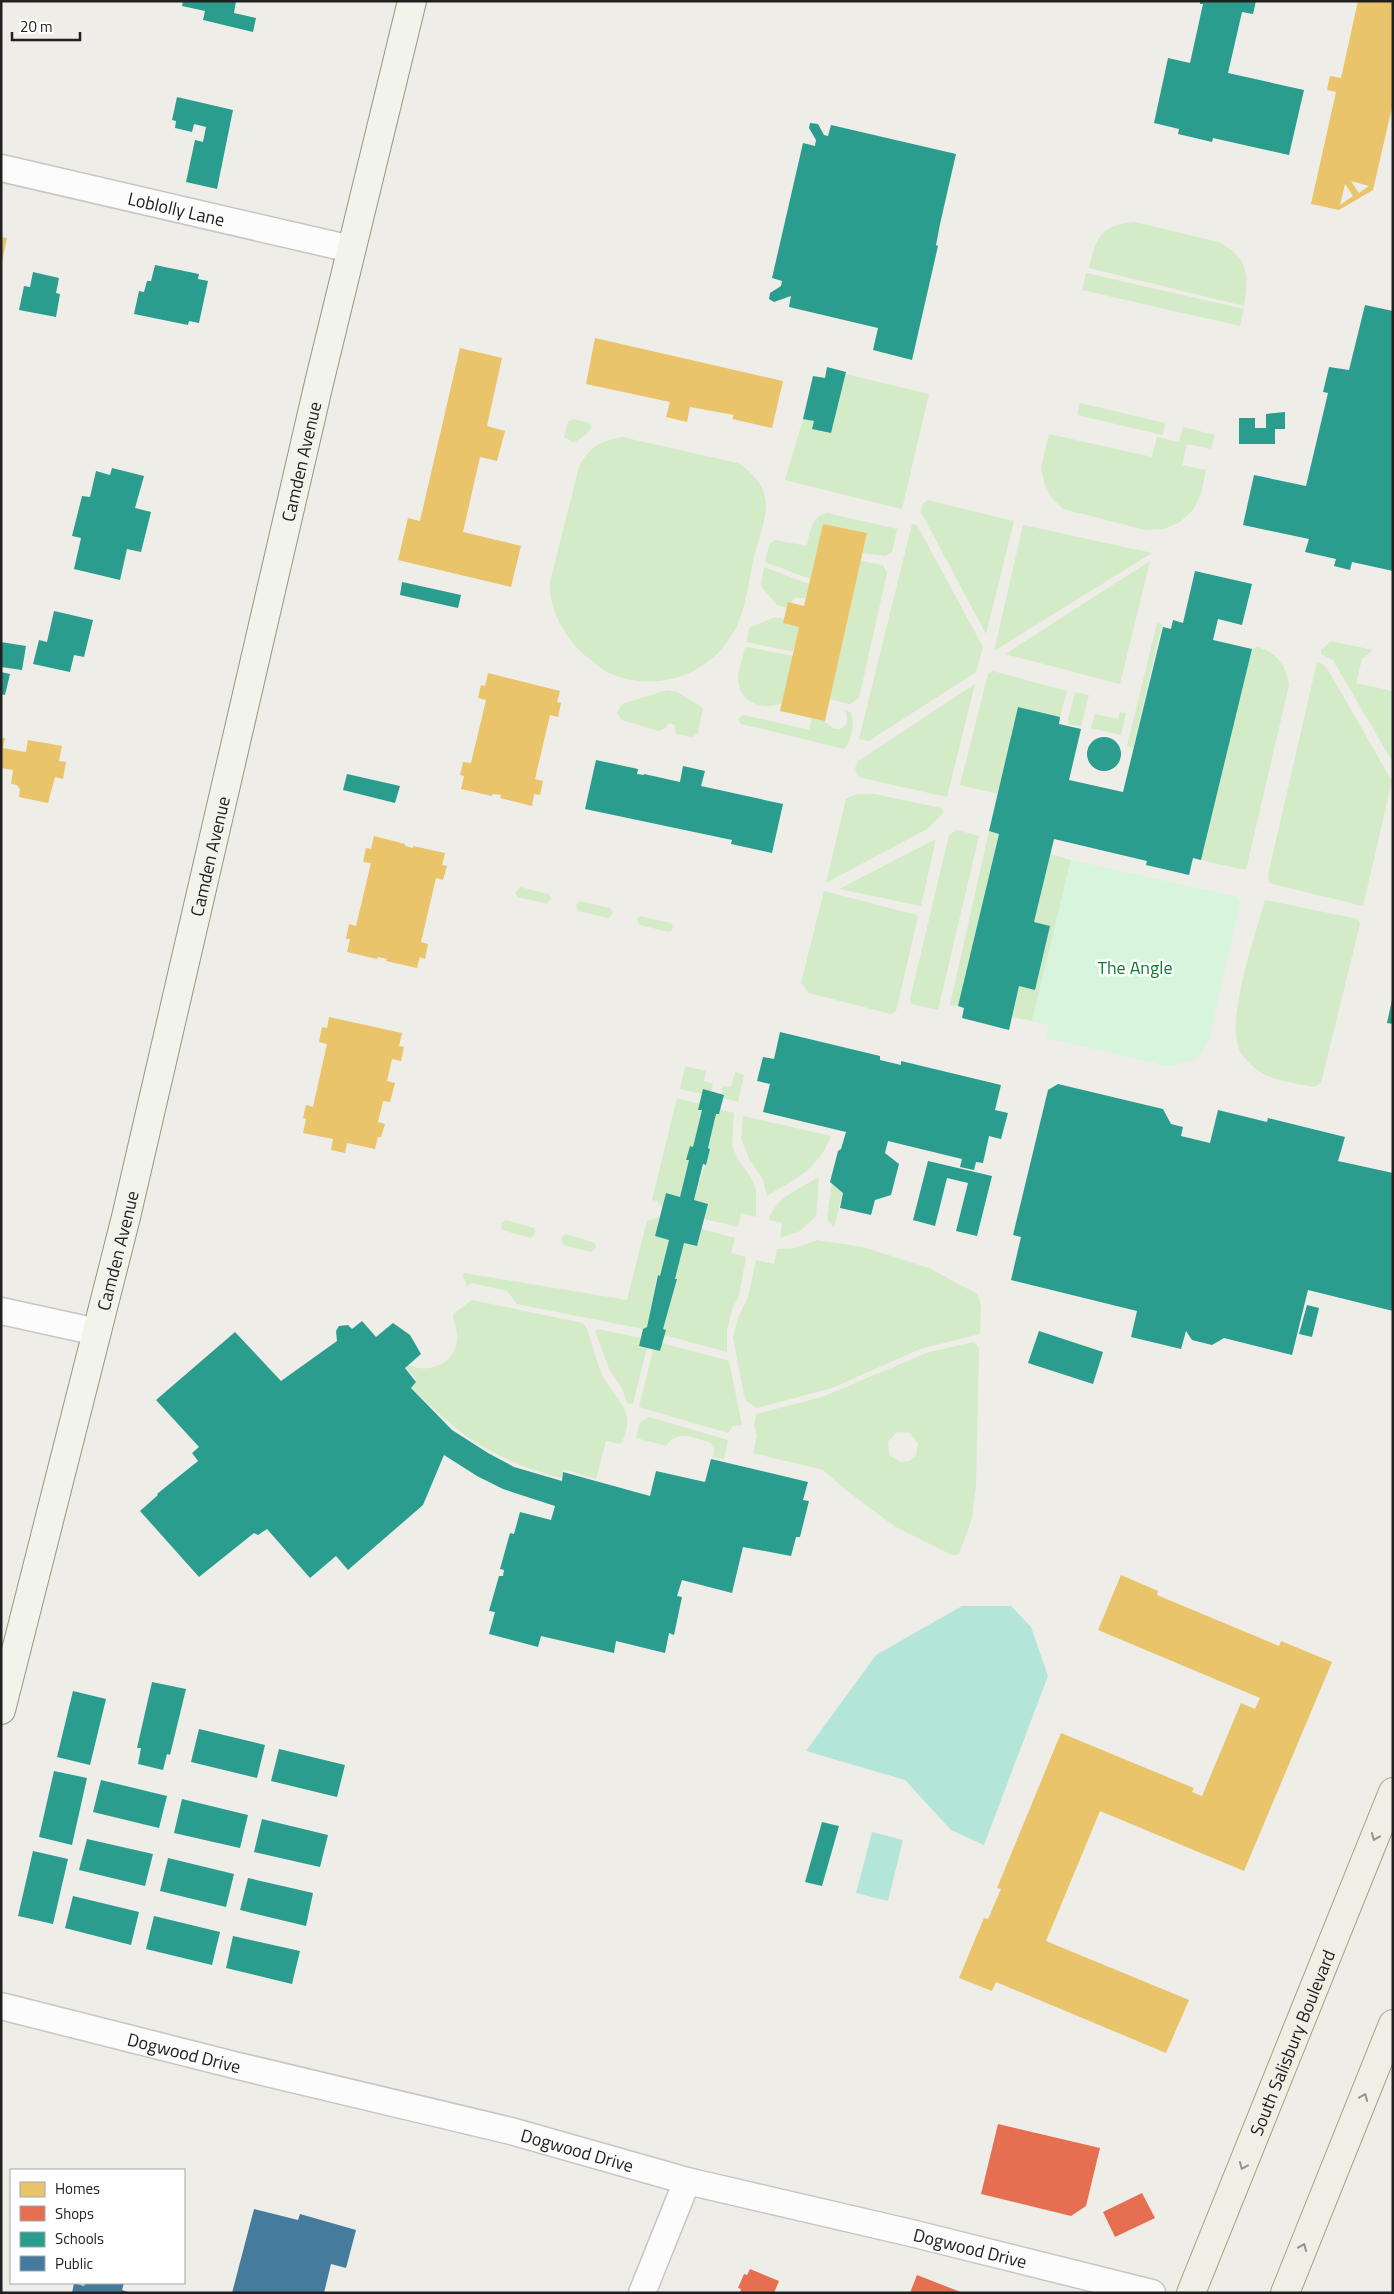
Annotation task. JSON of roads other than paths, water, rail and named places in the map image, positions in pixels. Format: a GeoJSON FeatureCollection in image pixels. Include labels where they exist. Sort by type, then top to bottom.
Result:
{"type":"FeatureCollection","features":[{"type":"Feature","properties":{"kind":"main road","name":"South Salisbury Boulevard"},"geometry":{"type":"LineString","coordinates":[[1191,2293],[1393,1792]]}},
{"type":"Feature","properties":{"kind":"main road"},"geometry":{"type":"LineString","coordinates":[[1286,2293],[1393,2024]]}},
{"type":"Feature","properties":{"kind":"street","name":"Camden Avenue"},"geometry":{"type":"LineString","coordinates":[[1,1710],[97,1332],[152,1105],[351,249],[412,1]]}},
{"type":"Feature","properties":{"kind":"street","name":"Loblolly Lane"},"geometry":{"type":"LineString","coordinates":[[1,168],[351,249]]}},
{"type":"Feature","properties":{"kind":"street"},"geometry":{"type":"LineString","coordinates":[[1,1311],[97,1332]]}},
{"type":"Feature","properties":{"kind":"street","name":"Dogwood Drive"},"geometry":{"type":"LineString","coordinates":[[1,2006],[234,2065],[511,2131],[687,2181],[911,2232],[1152,2293]]}},
{"type":"Feature","properties":{"kind":"street"},"geometry":{"type":"LineString","coordinates":[[642,2293],[687,2181]]}},
{"type":"Feature","properties":{"kind":"park label","name":"The Angle"},"geometry":{"type":"Point","coordinates":[1135,967]}}]}
